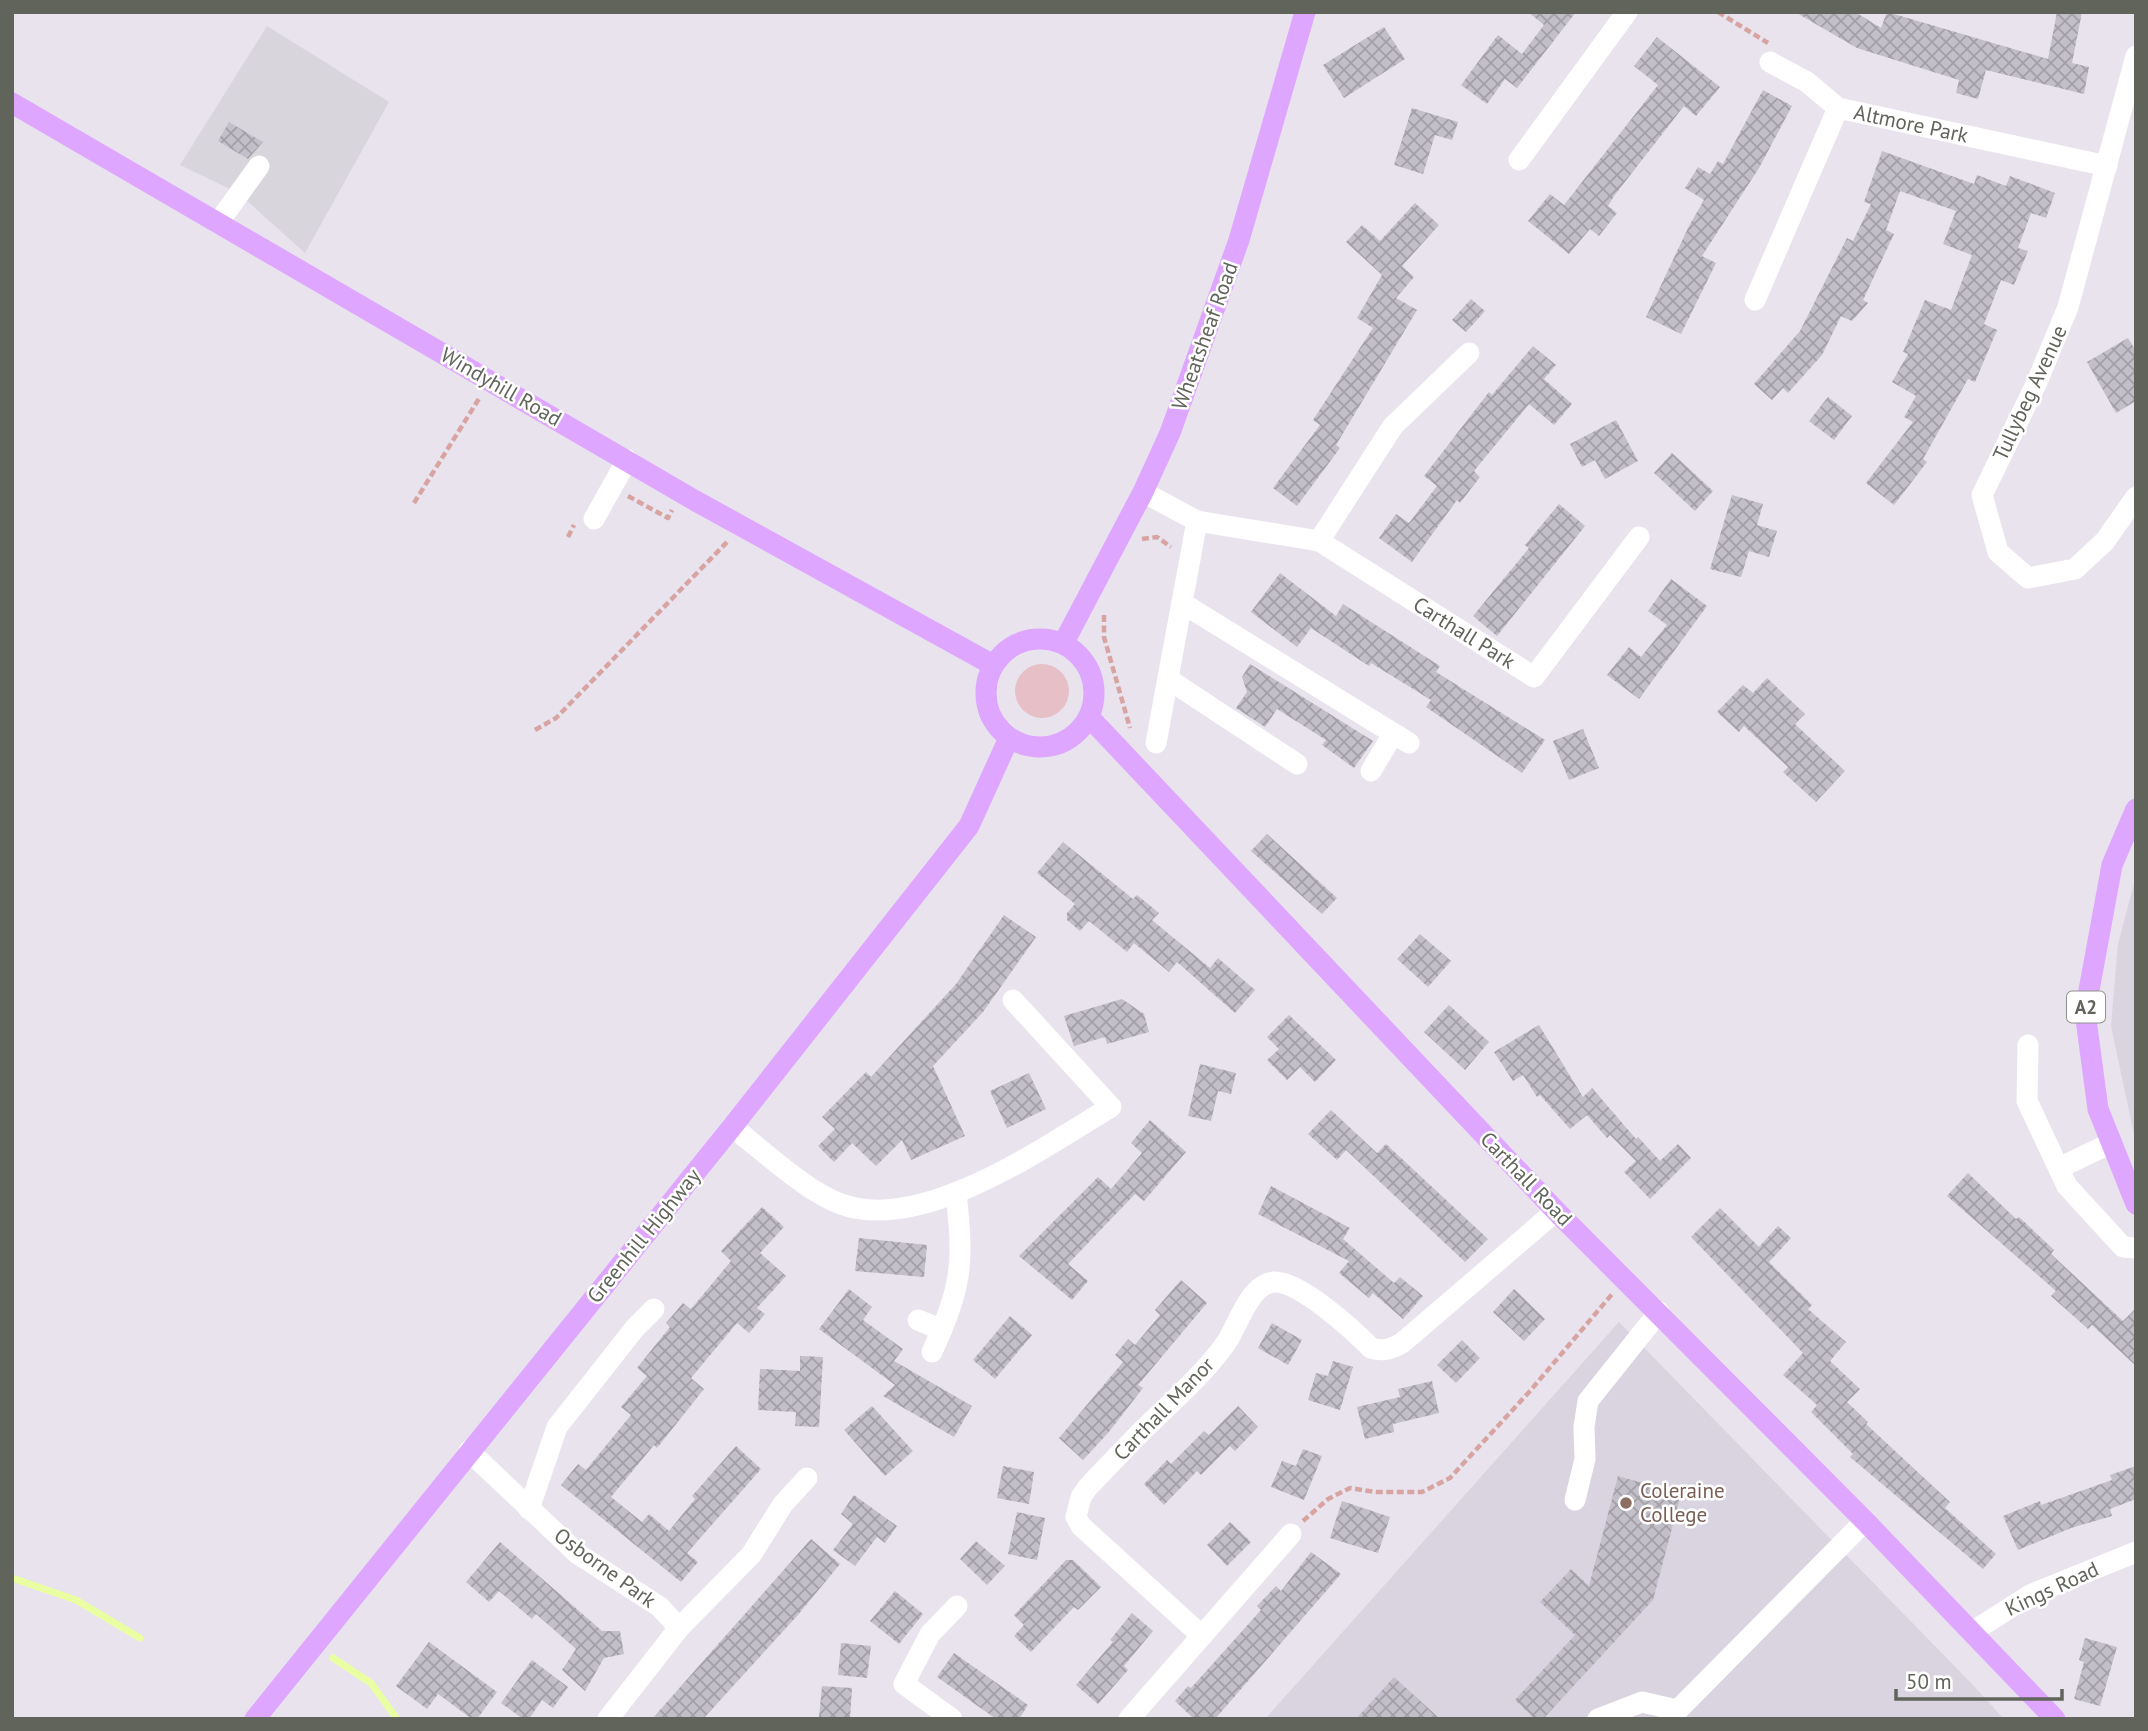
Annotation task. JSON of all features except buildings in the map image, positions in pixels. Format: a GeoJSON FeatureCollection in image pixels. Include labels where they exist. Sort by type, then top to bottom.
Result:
{"type":"FeatureCollection","features":[{"type":"Feature","properties":{"kind":"main road","name":"Wheatsheaf Road"},"geometry":{"type":"LineString","coordinates":[[1063,644],[1143,492],[1170,433],[1239,240],[1305,12]]}},
{"type":"Feature","properties":{"kind":"main road","name":"Windyhill Road"},"geometry":{"type":"LineString","coordinates":[[12,103],[738,524],[993,665]]}},
{"type":"Feature","properties":{"kind":"main road"},"geometry":{"type":"LineString","coordinates":[[1040,639],[1063,644],[1077,654],[1088,668],[1094,701],[1088,718],[1070,737],[1044,747],[1026,746],[1009,738],[998,727],[986,697],[993,665],[1017,644],[1040,639]]}},
{"type":"Feature","properties":{"kind":"main road","name":"Carthall Road"},"geometry":{"type":"LineString","coordinates":[[1088,718],[1556,1211],[1865,1521],[2055,1719]]}},
{"type":"Feature","properties":{"kind":"main road","name":"Greenhill Highway"},"geometry":{"type":"LineString","coordinates":[[255,1719],[732,1127],[968,826],[1009,738]]}},
{"type":"Feature","properties":{"kind":"main road","name":"A2"},"geometry":{"type":"LineString","coordinates":[[2136,809],[2112,865],[2085,1012],[2098,1109],[2136,1204]]}},
{"type":"Feature","properties":{"kind":"street"},"geometry":{"type":"LineString","coordinates":[[1519,160],[1627,12]]}},
{"type":"Feature","properties":{"kind":"street","name":"Tullybeg Avenue"},"geometry":{"type":"LineString","coordinates":[[2136,56],[2068,307],[1982,495],[1998,552],[2028,578],[2075,569],[2105,541],[2136,497]]}},
{"type":"Feature","properties":{"kind":"street"},"geometry":{"type":"LineString","coordinates":[[1770,62],[1807,82],[1838,108]]}},
{"type":"Feature","properties":{"kind":"street","name":"Altmore Park"},"geometry":{"type":"LineString","coordinates":[[1755,300],[1838,108],[2107,166]]}},
{"type":"Feature","properties":{"kind":"street"},"geometry":{"type":"LineString","coordinates":[[218,223],[259,166]]}},
{"type":"Feature","properties":{"kind":"street"},"geometry":{"type":"LineString","coordinates":[[1319,541],[1393,426],[1469,353]]}},
{"type":"Feature","properties":{"kind":"street"},"geometry":{"type":"LineString","coordinates":[[594,519],[627,460]]}},
{"type":"Feature","properties":{"kind":"street","name":"Carthall Park"},"geometry":{"type":"LineString","coordinates":[[1143,492],[1197,521],[1319,541],[1534,677],[1639,537]]}},
{"type":"Feature","properties":{"kind":"street"},"geometry":{"type":"LineString","coordinates":[[1156,743],[1197,521]]}},
{"type":"Feature","properties":{"kind":"street"},"geometry":{"type":"LineString","coordinates":[[1182,603],[1401,738],[1371,771]]}},
{"type":"Feature","properties":{"kind":"street"},"geometry":{"type":"LineString","coordinates":[[1168,679],[1297,764]]}},
{"type":"Feature","properties":{"kind":"street"},"geometry":{"type":"LineString","coordinates":[[732,1127],[814,1189],[841,1204],[872,1209],[910,1207],[956,1193],[1004,1170],[1111,1107],[1013,1000]]}},
{"type":"Feature","properties":{"kind":"street"},"geometry":{"type":"LineString","coordinates":[[2028,1045],[2027,1101],[2067,1186],[2123,1247],[2136,1248]]}},
{"type":"Feature","properties":{"kind":"street"},"geometry":{"type":"LineString","coordinates":[[2059,1168],[2111,1143]]}},
{"type":"Feature","properties":{"kind":"street"},"geometry":{"type":"LineString","coordinates":[[932,1352],[956,1294],[961,1265],[956,1193]]}},
{"type":"Feature","properties":{"kind":"street","name":"Carthall Manor"},"geometry":{"type":"LineString","coordinates":[[1202,1636],[1081,1526],[1076,1517],[1081,1497],[1088,1486],[1202,1374],[1226,1342],[1253,1295],[1262,1286],[1273,1282],[1294,1289],[1356,1333],[1371,1348],[1381,1351],[1402,1343],[1489,1272],[1556,1211]]}},
{"type":"Feature","properties":{"kind":"street"},"geometry":{"type":"LineString","coordinates":[[529,1509],[557,1427],[626,1339],[654,1309]]}},
{"type":"Feature","properties":{"kind":"street"},"geometry":{"type":"LineString","coordinates":[[1575,1500],[1586,1459],[1584,1427],[1588,1401],[1659,1312]]}},
{"type":"Feature","properties":{"kind":"street"},"geometry":{"type":"LineString","coordinates":[[918,1320],[942,1330]]}},
{"type":"Feature","properties":{"kind":"street","name":"Osborne Park"},"geometry":{"type":"LineString","coordinates":[[469,1451],[578,1554],[660,1607],[679,1628]]}},
{"type":"Feature","properties":{"kind":"street"},"geometry":{"type":"LineString","coordinates":[[607,1719],[679,1628],[751,1555],[783,1504],[807,1478]]}},
{"type":"Feature","properties":{"kind":"street"},"geometry":{"type":"LineString","coordinates":[[1598,1719],[1642,1702],[1673,1714],[1865,1521]]}},
{"type":"Feature","properties":{"kind":"street"},"geometry":{"type":"LineString","coordinates":[[1129,1719],[1291,1534]]}},
{"type":"Feature","properties":{"kind":"street","name":"Kings Road"},"geometry":{"type":"LineString","coordinates":[[1972,1632],[2030,1595],[2136,1552]]}},
{"type":"Feature","properties":{"kind":"street"},"geometry":{"type":"LineString","coordinates":[[952,1719],[904,1684],[930,1634],[957,1606]]}},
{"type":"Feature","properties":{"kind":"path"},"geometry":{"type":"LineString","coordinates":[[1718,12],[1771,44],[1768,53],[1770,62]]}},
{"type":"Feature","properties":{"kind":"path"},"geometry":{"type":"LineString","coordinates":[[414,503],[491,381]]}},
{"type":"Feature","properties":{"kind":"path"},"geometry":{"type":"LineString","coordinates":[[612,487],[668,518],[673,508]]}},
{"type":"Feature","properties":{"kind":"path"},"geometry":{"type":"LineString","coordinates":[[535,730],[556,719],[728,542],[738,524]]}},
{"type":"Feature","properties":{"kind":"path"},"geometry":{"type":"LineString","coordinates":[[1133,549],[1141,539],[1157,537],[1174,550],[1177,569],[1188,570]]}},
{"type":"Feature","properties":{"kind":"path"},"geometry":{"type":"LineString","coordinates":[[1104,609],[1104,637],[1133,739]]}},
{"type":"Feature","properties":{"kind":"path"},"geometry":{"type":"LineString","coordinates":[[1291,1534],[1328,1499],[1350,1488],[1375,1492],[1422,1492],[1450,1478],[1530,1391],[1625,1279]]}},
{"type":"Feature","properties":{"kind":"shaded area"},"geometry":{"type":"Polygon","coordinates":[[[267,26],[389,102],[305,253],[238,193],[180,165],[267,26]]]}},
{"type":"Feature","properties":{"kind":"shaded area"},"geometry":{"type":"Polygon","coordinates":[[[1042,664],[1061,672],[1069,691],[1061,710],[1042,718],[1023,710],[1015,691],[1023,672],[1042,664]]]}},
{"type":"Feature","properties":{"kind":"shaded area"},"geometry":{"type":"Polygon","coordinates":[[[2136,876],[2136,1144],[2111,1026],[2118,944],[2136,876]]]}},
{"type":"Feature","properties":{"kind":"shaded area","name":"Coleraine College"},"geometry":{"type":"Polygon","coordinates":[[[1619,1322],[1971,1683],[2004,1719],[1265,1719],[1619,1322]]]}},
{"type":"Feature","properties":{"kind":"waterway"},"geometry":{"type":"LineString","coordinates":[[12,1578],[76,1600],[140,1638]]}},
{"type":"Feature","properties":{"kind":"waterway"},"geometry":{"type":"LineString","coordinates":[[333,1658],[371,1683],[397,1719]]}},
{"type":"Feature","properties":{"kind":"place","name":"Coleraine College"},"geometry":{"type":"Point","coordinates":[1626,1503]}}]}
